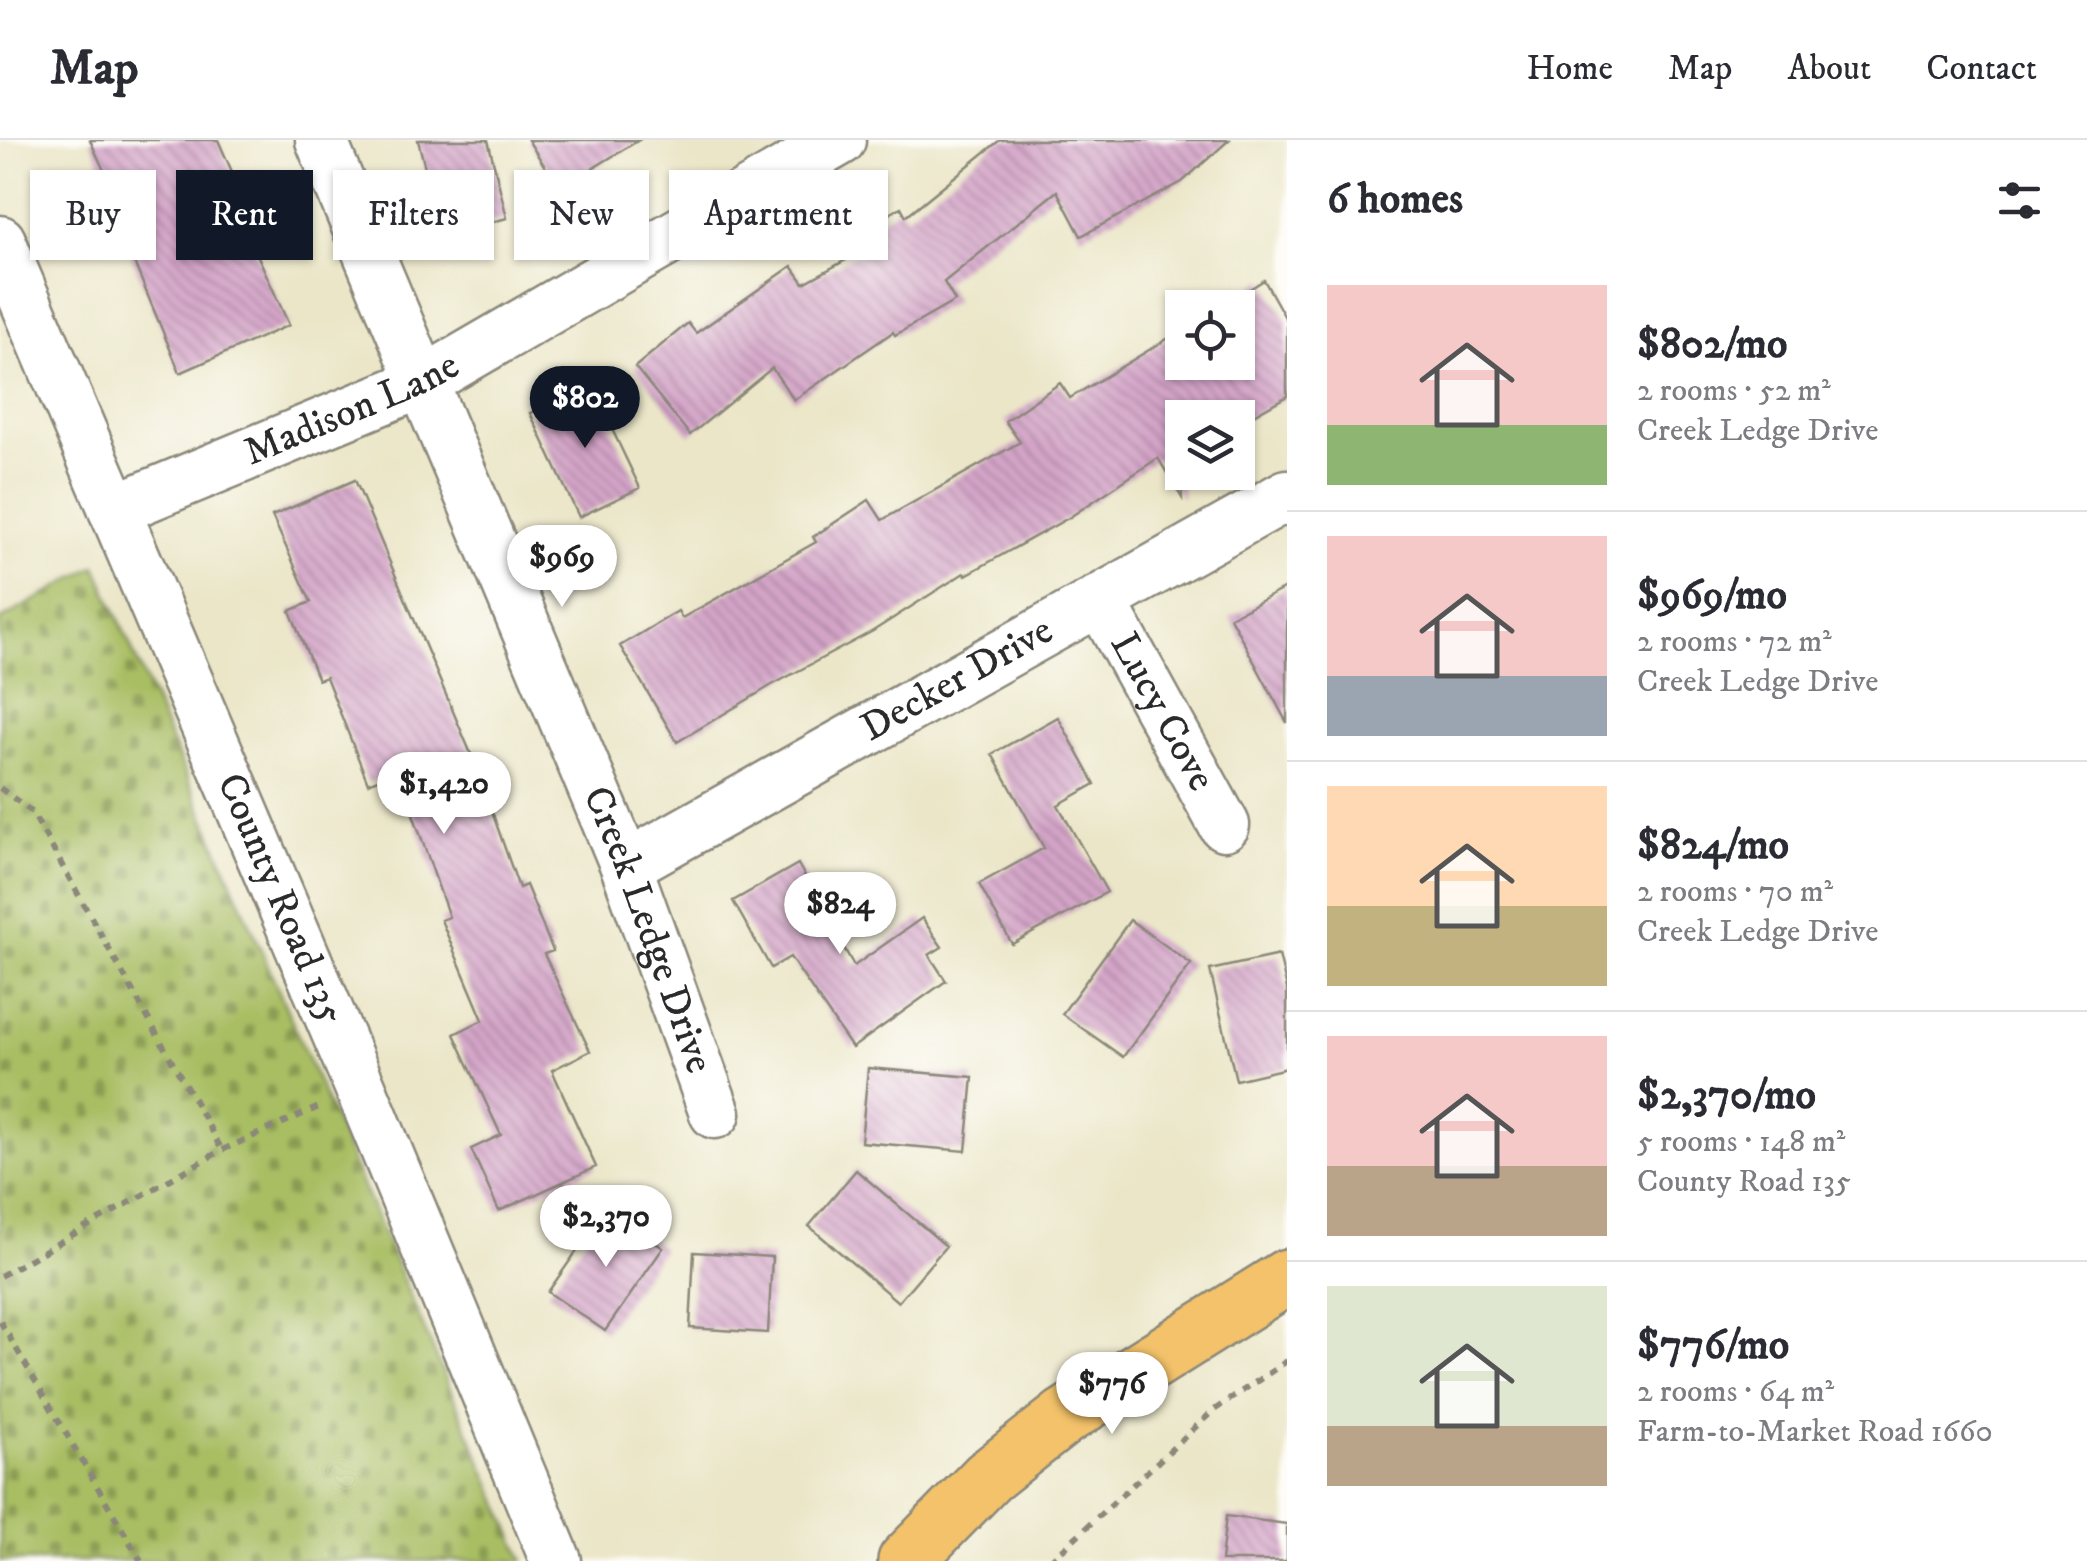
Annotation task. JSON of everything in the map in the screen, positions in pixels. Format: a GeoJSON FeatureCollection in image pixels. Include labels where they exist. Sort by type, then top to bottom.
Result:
{"type":"FeatureCollection","features":[{"type":"Feature","properties":{"kind":"main road"},"geometry":{"type":"LineString","coordinates":[[906,1561],[988,1477],[1064,1417],[1287,1277]]}},
{"type":"Feature","properties":{"kind":"street","name":"Creek Ledge Drive"},"geometry":{"type":"LineString","coordinates":[[321,140],[626,866],[715,1113]]}},
{"type":"Feature","properties":{"kind":"street","name":"Madison Lane"},"geometry":{"type":"LineString","coordinates":[[114,510],[422,382],[840,140]]}},
{"type":"Feature","properties":{"kind":"street","name":"County Road 135"},"geometry":{"type":"LineString","coordinates":[[0,241],[361,1089],[556,1561]]}},
{"type":"Feature","properties":{"kind":"street","name":"Decker Drive"},"geometry":{"type":"LineString","coordinates":[[626,866],[1287,495]]}},
{"type":"Feature","properties":{"kind":"street","name":"Lucy Cove"},"geometry":{"type":"LineString","coordinates":[[1100,600],[1224,825]]}},
{"type":"Feature","properties":{"kind":"path"},"geometry":{"type":"LineString","coordinates":[[0,788],[32,812],[222,1150]]}},
{"type":"Feature","properties":{"kind":"path"},"geometry":{"type":"LineString","coordinates":[[0,1276],[222,1150],[361,1089]]}},
{"type":"Feature","properties":{"kind":"path"},"geometry":{"type":"LineString","coordinates":[[0,1321],[141,1561]]}},
{"type":"Feature","properties":{"kind":"path"},"geometry":{"type":"LineString","coordinates":[[1050,1561],[1214,1410],[1287,1361]]}},
{"type":"Feature","properties":{"kind":"green space"},"geometry":{"type":"Polygon","coordinates":[[[96,566],[524,1561],[0,1561],[0,620],[96,566]]]}},
{"type":"Feature","properties":{"kind":"building"},"geometry":{"type":"Polygon","coordinates":[[[90,140],[218,140],[231,170],[176,170],[176,260],[260,260],[289,325],[180,373],[133,260],[156,260],[156,170],[104,170],[90,140]]]}},
{"type":"Feature","properties":{"kind":"building"},"geometry":{"type":"Polygon","coordinates":[[[418,140],[488,140],[507,218],[494,221],[494,170],[426,170],[418,140]]]}},
{"type":"Feature","properties":{"kind":"building"},"geometry":{"type":"Polygon","coordinates":[[[528,140],[639,140],[590,170],[547,170],[528,140]]]}},
{"type":"Feature","properties":{"kind":"building"},"geometry":{"type":"Polygon","coordinates":[[[1000,140],[1229,140],[1182,182],[1081,236],[1057,191],[944,282],[955,301],[895,335],[893,332],[794,400],[772,368],[690,435],[635,367],[688,323],[696,333],[792,266],[804,283],[846,260],[888,260],[888,215],[901,207],[906,216],[1000,140]]]}},
{"type":"Feature","properties":{"kind":"building"},"geometry":{"type":"Polygon","coordinates":[[[1264,280],[1287,321],[1287,396],[1255,414],[1255,400],[1165,400],[1165,470],[1158,458],[1070,517],[964,573],[873,631],[677,742],[620,646],[678,611],[682,618],[816,542],[813,537],[869,500],[882,520],[1020,442],[1005,421],[1060,383],[1070,398],[1165,340],[1165,380],[1255,380],[1255,290],[1248,290],[1264,280]]]}},
{"type":"Feature","properties":{"kind":"building"},"geometry":{"type":"Polygon","coordinates":[[[591,385],[640,488],[579,517],[530,413],[591,385]]]}},
{"type":"Feature","properties":{"kind":"building"},"geometry":{"type":"Polygon","coordinates":[[[355,480],[474,761],[519,888],[526,885],[553,951],[544,954],[590,1051],[552,1070],[596,1167],[499,1211],[471,1149],[501,1135],[454,1034],[483,1020],[441,920],[449,917],[398,771],[368,783],[326,677],[318,680],[290,611],[311,602],[272,516],[355,480]]]}},
{"type":"Feature","properties":{"kind":"building"},"geometry":{"type":"Polygon","coordinates":[[[1287,587],[1287,723],[1230,617],[1287,587]]]}},
{"type":"Feature","properties":{"kind":"building"},"geometry":{"type":"Polygon","coordinates":[[[1058,717],[1095,784],[1058,805],[1107,892],[1012,944],[979,884],[1044,848],[992,754],[1058,717]]]}},
{"type":"Feature","properties":{"kind":"building"},"geometry":{"type":"Polygon","coordinates":[[[798,864],[854,966],[922,918],[942,947],[929,955],[946,981],[852,1048],[790,957],[771,968],[733,901],[798,864]]]}},
{"type":"Feature","properties":{"kind":"building"},"geometry":{"type":"Polygon","coordinates":[[[1130,920],[1191,964],[1123,1057],[1062,1014],[1130,920]]]}},
{"type":"Feature","properties":{"kind":"building"},"geometry":{"type":"Polygon","coordinates":[[[1279,955],[1287,989],[1287,1068],[1236,1080],[1210,970],[1279,955]]]}},
{"type":"Feature","properties":{"kind":"building"},"geometry":{"type":"Polygon","coordinates":[[[868,1068],[973,1077],[966,1151],[861,1142],[868,1068]]]}},
{"type":"Feature","properties":{"kind":"building"},"geometry":{"type":"Polygon","coordinates":[[[856,1170],[946,1246],[898,1302],[809,1226],[856,1170]]]}},
{"type":"Feature","properties":{"kind":"building"},"geometry":{"type":"Polygon","coordinates":[[[607,1208],[663,1248],[605,1331],[548,1292],[607,1208]]]}},
{"type":"Feature","properties":{"kind":"building"},"geometry":{"type":"Polygon","coordinates":[[[694,1252],[772,1257],[768,1333],[690,1328],[694,1252]]]}},
{"type":"Feature","properties":{"kind":"building"},"geometry":{"type":"Polygon","coordinates":[[[1226,1516],[1287,1524],[1287,1561],[1221,1561],[1226,1516]]]}}]}
